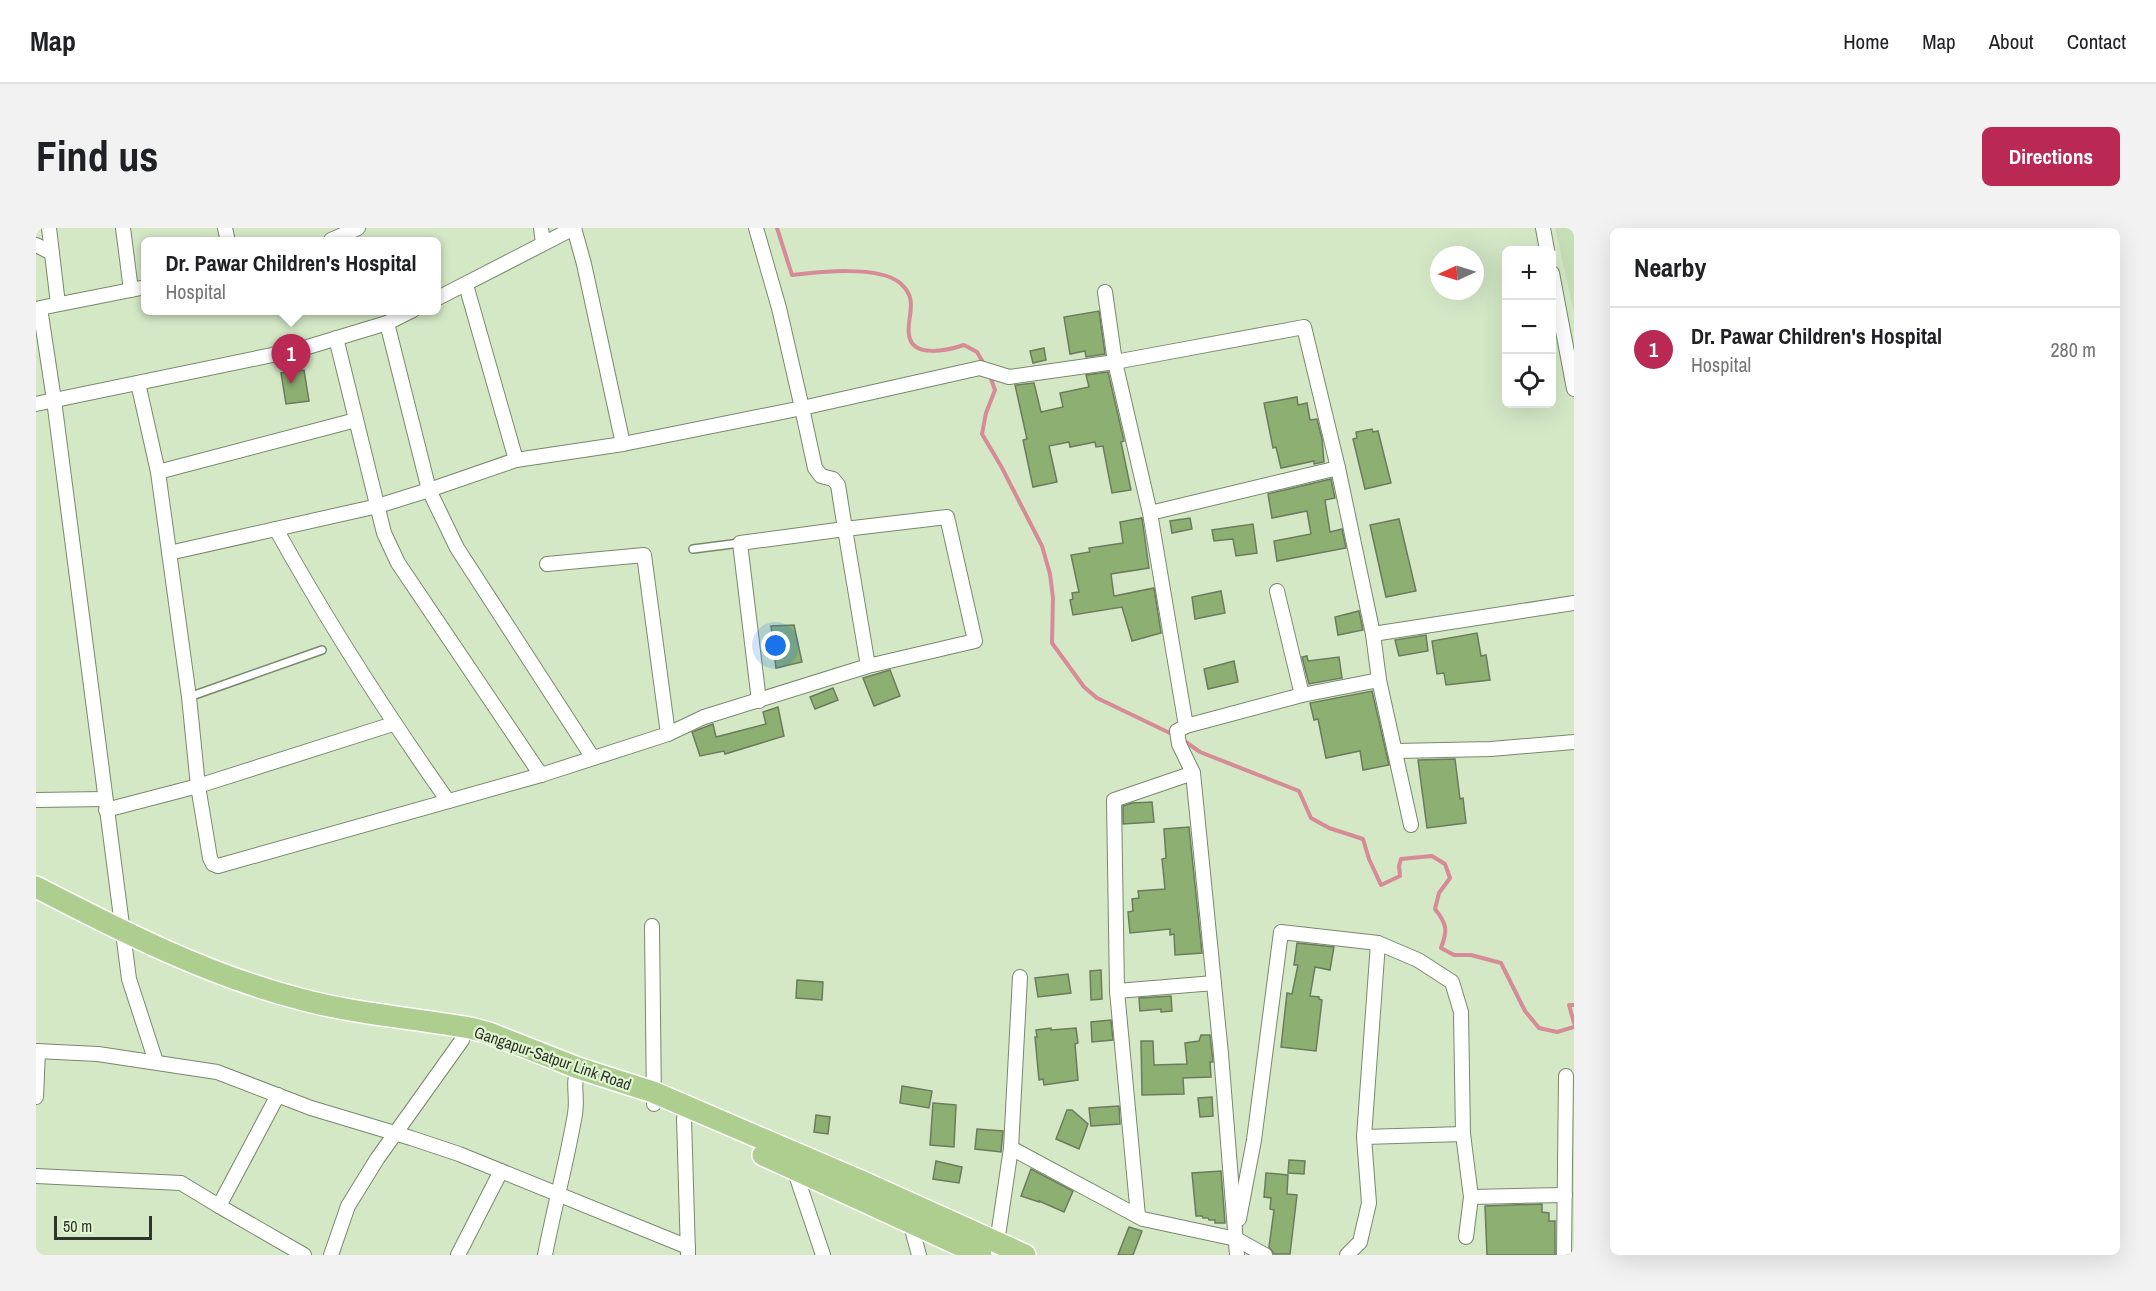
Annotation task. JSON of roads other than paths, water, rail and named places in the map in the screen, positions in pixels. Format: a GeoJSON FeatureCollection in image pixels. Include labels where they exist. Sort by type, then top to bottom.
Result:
{"type":"FeatureCollection","features":[{"type":"Feature","properties":{"kind":"main road","name":"Gangapur-Satpur Link Road"},"geometry":{"type":"LineString","coordinates":[[36,887],[123,940],[298,999],[489,1033],[577,1072]]}},
{"type":"Feature","properties":{"kind":"main road","name":"Gangapur-Satpur Link Road"},"geometry":{"type":"LineString","coordinates":[[36,903],[123,940],[203,980],[295,1010],[486,1045],[654,1098],[990,1251],[1025,1255]]}},
{"type":"Feature","properties":{"kind":"main road","name":"Gangapur-Satpur Link Road"},"geometry":{"type":"LineString","coordinates":[[654,1098],[684,1118],[794,1169],[912,1214]]}},
{"type":"Feature","properties":{"kind":"street"},"geometry":{"type":"LineString","coordinates":[[48,228],[58,304]]}},
{"type":"Feature","properties":{"kind":"street"},"geometry":{"type":"LineString","coordinates":[[123,228],[131,290]]}},
{"type":"Feature","properties":{"kind":"street"},"geometry":{"type":"LineString","coordinates":[[328,236],[358,228]]}},
{"type":"Feature","properties":{"kind":"street"},"geometry":{"type":"LineString","coordinates":[[541,228],[543,243]]}},
{"type":"Feature","properties":{"kind":"street"},"geometry":{"type":"LineString","coordinates":[[441,297],[574,228],[623,444]]}},
{"type":"Feature","properties":{"kind":"street"},"geometry":{"type":"LineString","coordinates":[[756,228],[778,308],[815,468],[821,476],[833,479],[838,485],[868,666]]}},
{"type":"Feature","properties":{"kind":"street"},"geometry":{"type":"LineString","coordinates":[[1543,228],[1546,246]]}},
{"type":"Feature","properties":{"kind":"street"},"geometry":{"type":"LineString","coordinates":[[36,245],[52,253]]}},
{"type":"Feature","properties":{"kind":"street"},"geometry":{"type":"LineString","coordinates":[[466,285],[516,460]]}},
{"type":"Feature","properties":{"kind":"street"},"geometry":{"type":"LineString","coordinates":[[141,288],[38,308],[54,400],[129,979],[156,1062]]}},
{"type":"Feature","properties":{"kind":"street"},"geometry":{"type":"LineString","coordinates":[[1106,292],[1115,362],[1150,513],[1181,733],[1193,773],[1214,983],[1237,1255]]}},
{"type":"Feature","properties":{"kind":"street"},"geometry":{"type":"LineString","coordinates":[[1556,298],[1574,389]]}},
{"type":"Feature","properties":{"kind":"street"},"geometry":{"type":"LineString","coordinates":[[36,404],[301,349],[387,323],[403,315]]}},
{"type":"Feature","properties":{"kind":"street"},"geometry":{"type":"LineString","coordinates":[[387,323],[429,490],[456,548],[593,758]]}},
{"type":"Feature","properties":{"kind":"street"},"geometry":{"type":"LineString","coordinates":[[169,553],[378,506],[516,460],[623,444],[980,369],[1008,377],[1115,362],[1304,327],[1338,468],[1373,634],[1379,680],[1411,825]]}},
{"type":"Feature","properties":{"kind":"street"},"geometry":{"type":"LineString","coordinates":[[336,338],[384,532],[398,563],[541,775]]}},
{"type":"Feature","properties":{"kind":"street"},"geometry":{"type":"LineString","coordinates":[[138,383],[158,472],[189,697],[198,786],[210,858],[213,864],[218,866],[541,775],[668,734],[704,717],[759,701],[868,666],[975,641],[947,517],[740,543],[759,701]]}},
{"type":"Feature","properties":{"kind":"street"},"geometry":{"type":"LineString","coordinates":[[158,472],[356,420]]}},
{"type":"Feature","properties":{"kind":"street"},"geometry":{"type":"LineString","coordinates":[[1150,513],[1338,468]]}},
{"type":"Feature","properties":{"kind":"street"},"geometry":{"type":"LineString","coordinates":[[276,529],[314,598],[393,724],[448,801]]}},
{"type":"Feature","properties":{"kind":"street"},"geometry":{"type":"LineString","coordinates":[[547,564],[644,555],[668,734]]}},
{"type":"Feature","properties":{"kind":"street"},"geometry":{"type":"LineString","coordinates":[[1277,591],[1302,695]]}},
{"type":"Feature","properties":{"kind":"street"},"geometry":{"type":"LineString","coordinates":[[1373,634],[1574,603]]}},
{"type":"Feature","properties":{"kind":"street"},"geometry":{"type":"LineString","coordinates":[[1181,733],[1302,695],[1379,680]]}},
{"type":"Feature","properties":{"kind":"street"},"geometry":{"type":"LineString","coordinates":[[36,800],[106,804],[198,786],[393,724]]}},
{"type":"Feature","properties":{"kind":"street"},"geometry":{"type":"LineString","coordinates":[[1396,751],[1491,749],[1574,742]]}},
{"type":"Feature","properties":{"kind":"street"},"geometry":{"type":"LineString","coordinates":[[1138,1216],[1118,991],[1114,800],[1193,773]]}},
{"type":"Feature","properties":{"kind":"street"},"geometry":{"type":"LineString","coordinates":[[652,926],[654,1098]]}},
{"type":"Feature","properties":{"kind":"street"},"geometry":{"type":"LineString","coordinates":[[1236,1239],[1254,1140],[1281,933],[1378,943],[1418,960],[1452,982],[1461,1012],[1463,1134],[1471,1197],[1466,1237]]}},
{"type":"Feature","properties":{"kind":"street"},"geometry":{"type":"LineString","coordinates":[[1347,1255],[1360,1242],[1369,1203],[1364,1137],[1378,943]]}},
{"type":"Feature","properties":{"kind":"street"},"geometry":{"type":"LineString","coordinates":[[990,1251],[1011,1149],[1020,977]]}},
{"type":"Feature","properties":{"kind":"street"},"geometry":{"type":"LineString","coordinates":[[1118,991],[1214,983]]}},
{"type":"Feature","properties":{"kind":"street"},"geometry":{"type":"LineString","coordinates":[[331,1255],[348,1206],[377,1159],[462,1040]]}},
{"type":"Feature","properties":{"kind":"street"},"geometry":{"type":"LineString","coordinates":[[36,1097],[37,1051],[98,1054],[217,1072],[311,1108],[459,1154],[688,1251],[684,1118]]}},
{"type":"Feature","properties":{"kind":"street"},"geometry":{"type":"LineString","coordinates":[[545,1255],[557,1194],[566,1165],[576,1107],[577,1072]]}},
{"type":"Feature","properties":{"kind":"street"},"geometry":{"type":"LineString","coordinates":[[1564,1255],[1566,1076]]}},
{"type":"Feature","properties":{"kind":"street"},"geometry":{"type":"LineString","coordinates":[[219,1206],[278,1095]]}},
{"type":"Feature","properties":{"kind":"street"},"geometry":{"type":"LineString","coordinates":[[1364,1137],[1463,1134]]}},
{"type":"Feature","properties":{"kind":"street"},"geometry":{"type":"LineString","coordinates":[[1011,1149],[1138,1216],[1236,1239],[1265,1255]]}},
{"type":"Feature","properties":{"kind":"street"},"geometry":{"type":"LineString","coordinates":[[794,1169],[823,1255]]}},
{"type":"Feature","properties":{"kind":"street"},"geometry":{"type":"LineString","coordinates":[[458,1255],[501,1171]]}},
{"type":"Feature","properties":{"kind":"street"},"geometry":{"type":"LineString","coordinates":[[36,1176],[181,1183],[304,1255]]}},
{"type":"Feature","properties":{"kind":"street"},"geometry":{"type":"LineString","coordinates":[[1471,1197],[1565,1195]]}},
{"type":"Feature","properties":{"kind":"street"},"geometry":{"type":"LineString","coordinates":[[912,1214],[919,1255]]}},
{"type":"Feature","properties":{"kind":"lane"},"geometry":{"type":"LineString","coordinates":[[693,549],[740,543]]}},
{"type":"Feature","properties":{"kind":"lane"},"geometry":{"type":"LineString","coordinates":[[189,697],[322,650]]}},
{"type":"Feature","properties":{"kind":"waterway"},"geometry":{"type":"LineString","coordinates":[[777,228],[792,275],[848,271],[890,277],[900,283],[909,296],[911,302],[909,335],[912,343],[924,350],[932,351],[964,345],[977,352],[984,364]]}},
{"type":"Feature","properties":{"kind":"waterway"},"geometry":{"type":"LineString","coordinates":[[990,376],[995,390],[986,413],[982,434],[1042,546],[1050,574],[1053,598],[1052,643],[1084,687],[1097,698],[1174,735]]}},
{"type":"Feature","properties":{"kind":"waterway"},"geometry":{"type":"LineString","coordinates":[[1183,740],[1200,752],[1299,791],[1311,818],[1329,828],[1363,839],[1381,885],[1400,876],[1401,859],[1432,856],[1445,864],[1450,878],[1439,893],[1435,909],[1445,927],[1441,948],[1454,955],[1471,955],[1501,963],[1525,1011],[1539,1028],[1557,1032],[1574,1027]]}},
{"type":"Feature","properties":{"kind":"waterway"},"geometry":{"type":"LineString","coordinates":[[1574,1005],[1569,1005],[1574,1023]]}},
{"type":"Feature","properties":{"kind":"place","name":"Dr. Pawar Children's Hospital"},"geometry":{"type":"Point","coordinates":[291,384]}}]}
